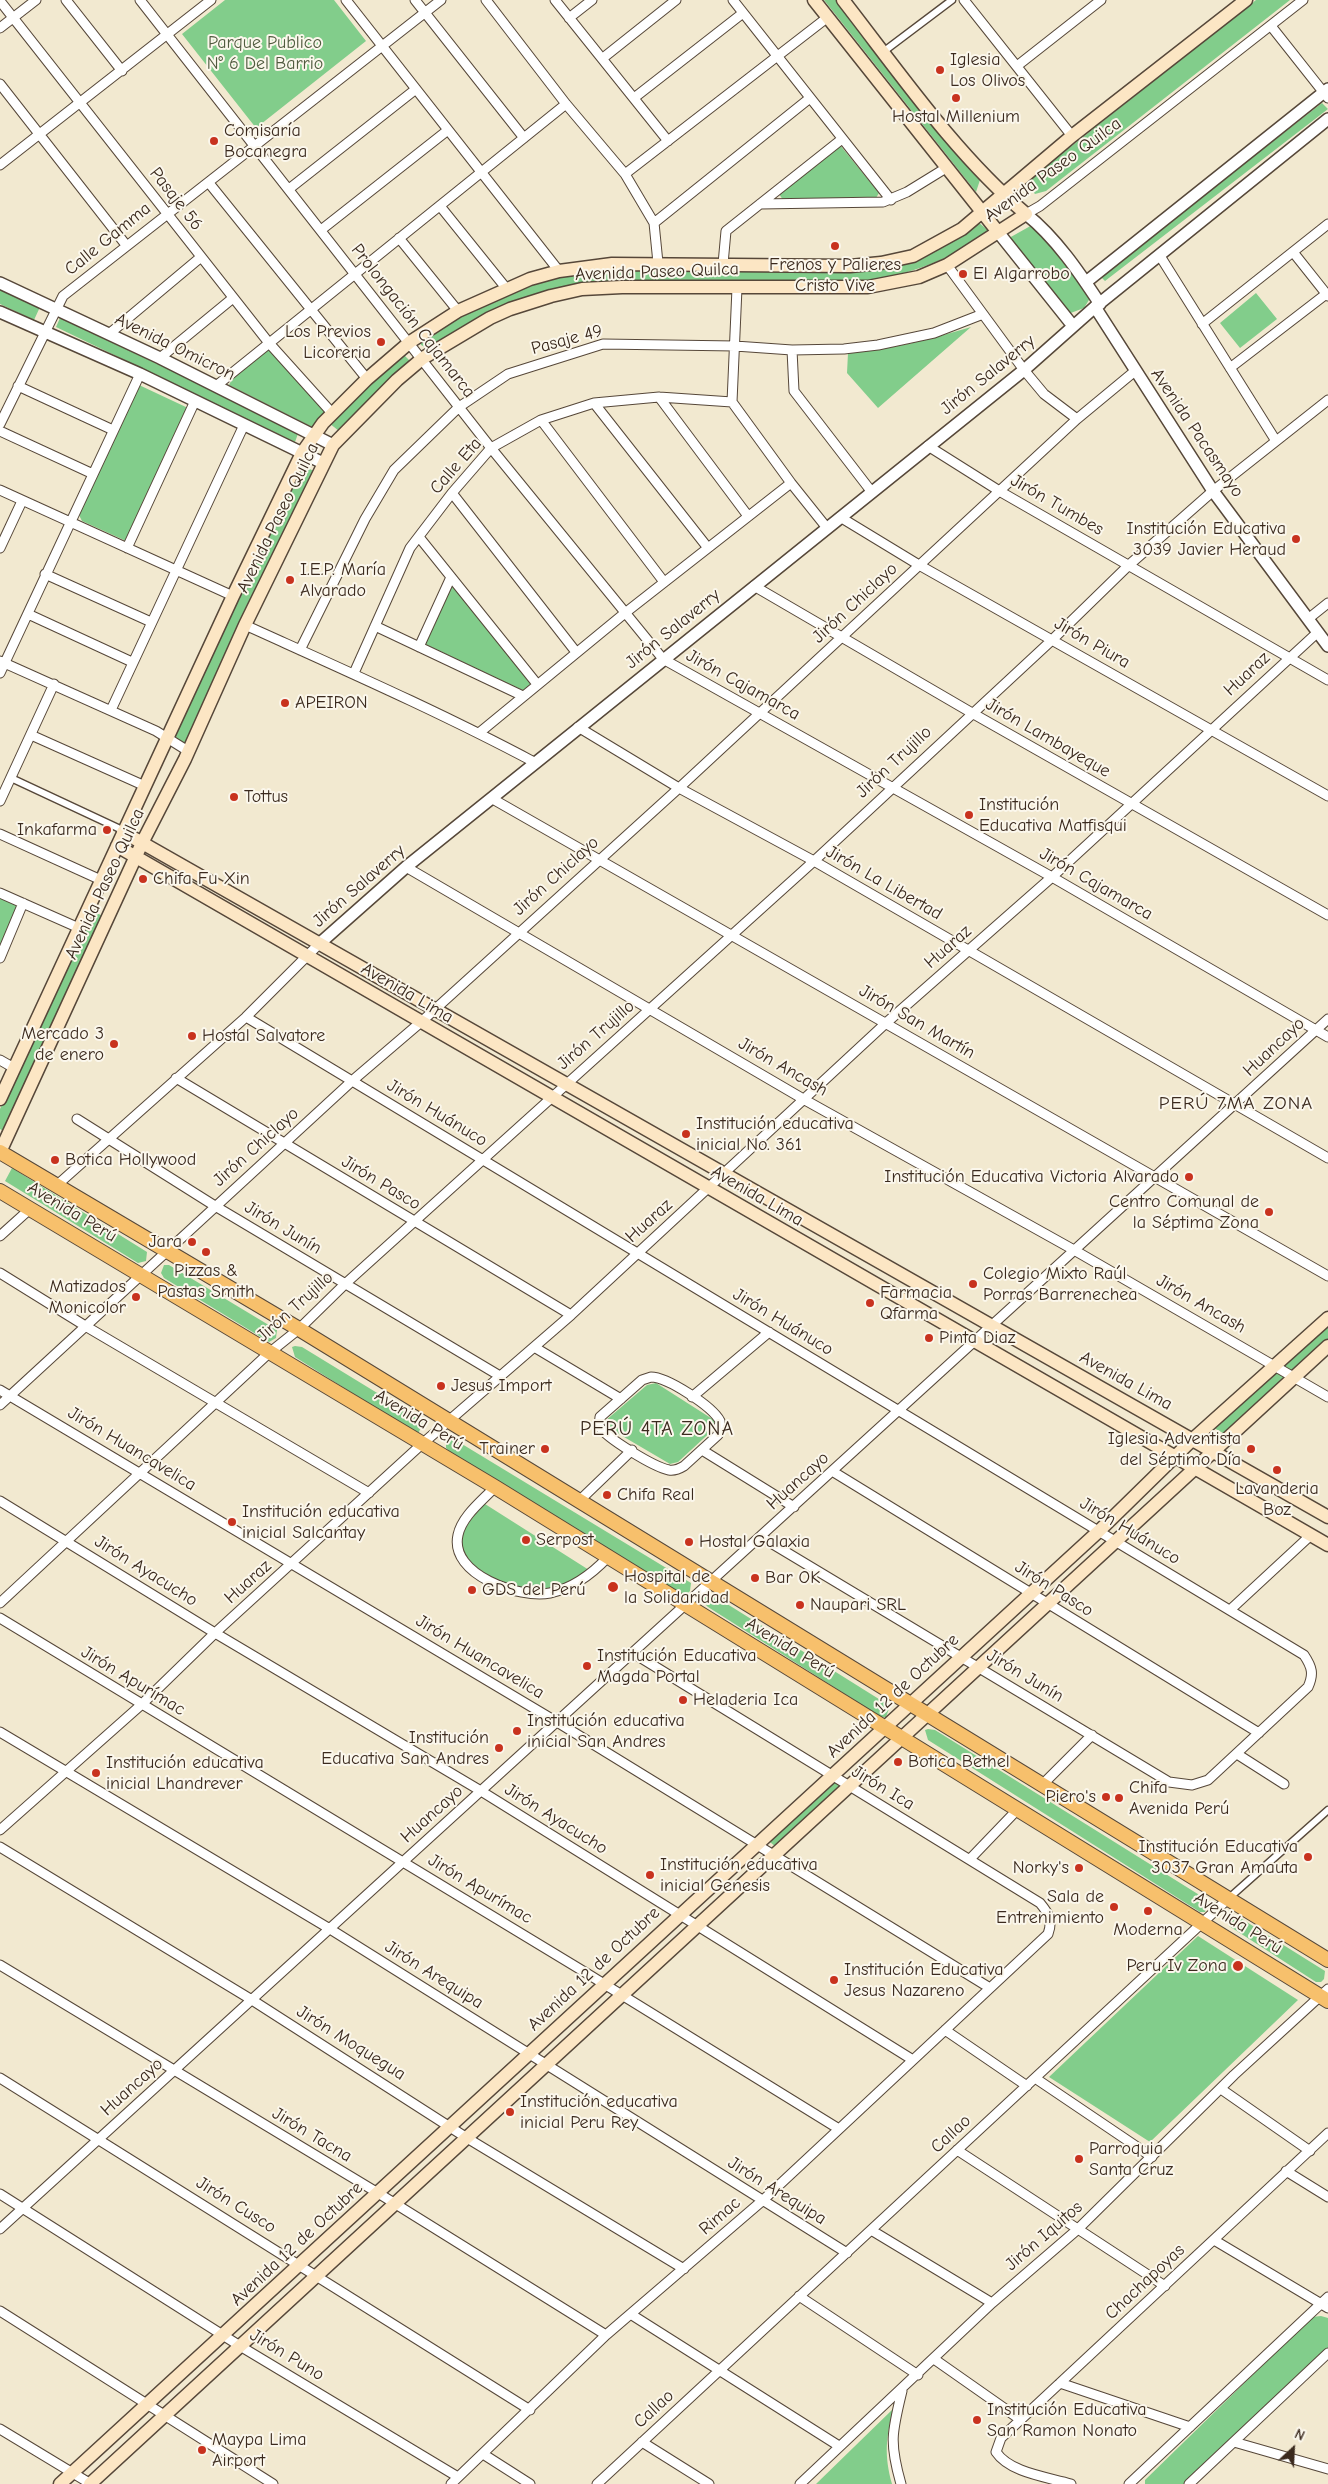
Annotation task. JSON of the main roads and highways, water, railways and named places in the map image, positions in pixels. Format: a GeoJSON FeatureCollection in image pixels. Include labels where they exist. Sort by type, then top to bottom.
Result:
{"type":"FeatureCollection","features":[{"type":"Feature","properties":{"kind":"main road"},"geometry":{"type":"LineString","coordinates":[[814,0],[998,232]]}},
{"type":"Feature","properties":{"kind":"main road","name":"Avenida Pacasmayo"},"geometry":{"type":"LineString","coordinates":[[843,0],[954,139],[1004,195],[1026,214]]}},
{"type":"Feature","properties":{"kind":"main road","name":"Avenida Paseo Quilca"},"geometry":{"type":"LineString","coordinates":[[0,1099],[117,846],[121,830],[145,786],[302,453],[313,434],[367,379],[410,342],[458,310],[506,288],[559,270],[612,264],[658,263],[850,266],[881,263],[913,256],[962,229],[1072,136],[1246,0]]}},
{"type":"Feature","properties":{"kind":"main road","name":"Avenida Paseo Quilca"},"geometry":{"type":"LineString","coordinates":[[0,1152],[142,843],[188,751],[245,625],[323,463],[333,445],[397,380],[423,358],[490,318],[510,308],[551,296],[582,289],[622,287],[868,287],[919,277],[947,265],[1026,214]]}},
{"type":"Feature","properties":{"kind":"main road","name":"Avenida Lima"},"geometry":{"type":"LineString","coordinates":[[121,830],[1328,1517]]}},
{"type":"Feature","properties":{"kind":"main road","name":"Avenida Lima"},"geometry":{"type":"LineString","coordinates":[[117,846],[1328,1545]]}},
{"type":"Feature","properties":{"kind":"main road","name":"Avenida Perú"},"geometry":{"type":"LineString","coordinates":[[0,1152],[299,1329],[448,1422],[930,1714],[1328,1960]]}},
{"type":"Feature","properties":{"kind":"main road","name":"Avenida Perú"},"geometry":{"type":"LineString","coordinates":[[0,1191],[495,1487],[1203,1924],[1325,1995]]}},
{"type":"Feature","properties":{"kind":"main road","name":"Avenida 12 de Octubre"},"geometry":{"type":"LineString","coordinates":[[60,2484],[1031,1594],[1193,1439],[1328,1318]]}},
{"type":"Feature","properties":{"kind":"main road","name":"Avenida 12 de Octubre"},"geometry":{"type":"LineString","coordinates":[[91,2484],[1117,1542],[1212,1450],[1328,1346]]}},
{"type":"Feature","properties":{"kind":"place","name":"Iglesia Los Olivos"},"geometry":{"type":"Point","coordinates":[940,70]}},
{"type":"Feature","properties":{"kind":"place","name":"Hostal Millenium"},"geometry":{"type":"Point","coordinates":[956,98]}},
{"type":"Feature","properties":{"kind":"place","name":"Comisaría Bocanegra"},"geometry":{"type":"Point","coordinates":[214,141]}},
{"type":"Feature","properties":{"kind":"place","name":"Frenos y Palieres Cristo Vive"},"geometry":{"type":"Point","coordinates":[835,246]}},
{"type":"Feature","properties":{"kind":"place","name":"El Algarrobo"},"geometry":{"type":"Point","coordinates":[963,274]}},
{"type":"Feature","properties":{"kind":"place","name":"Los Previos Licoreria"},"geometry":{"type":"Point","coordinates":[381,342]}},
{"type":"Feature","properties":{"kind":"place","name":"Institución Educativa 3039 Javier Heraud"},"geometry":{"type":"Point","coordinates":[1296,539]}},
{"type":"Feature","properties":{"kind":"place","name":"I.E.P. María Alvarado"},"geometry":{"type":"Point","coordinates":[290,580]}},
{"type":"Feature","properties":{"kind":"place","name":"APEIRON"},"geometry":{"type":"Point","coordinates":[285,703]}},
{"type":"Feature","properties":{"kind":"place","name":"Tottus"},"geometry":{"type":"Point","coordinates":[234,797]}},
{"type":"Feature","properties":{"kind":"place","name":"Institución Educativa Matfisqui"},"geometry":{"type":"Point","coordinates":[969,815]}},
{"type":"Feature","properties":{"kind":"place","name":"Inkafarma"},"geometry":{"type":"Point","coordinates":[107,830]}},
{"type":"Feature","properties":{"kind":"place","name":"Chifa Fu Xin"},"geometry":{"type":"Point","coordinates":[143,879]}},
{"type":"Feature","properties":{"kind":"place","name":"Hostal Salvatore"},"geometry":{"type":"Point","coordinates":[192,1036]}},
{"type":"Feature","properties":{"kind":"place","name":"Mercado 3 de enero"},"geometry":{"type":"Point","coordinates":[114,1044]}},
{"type":"Feature","properties":{"kind":"place","name":"Institución educativa inicial No. 361"},"geometry":{"type":"Point","coordinates":[686,1134]}},
{"type":"Feature","properties":{"kind":"place","name":"Botica Hollywood"},"geometry":{"type":"Point","coordinates":[55,1160]}},
{"type":"Feature","properties":{"kind":"place","name":"Institución Educativa Victoria Alvarado"},"geometry":{"type":"Point","coordinates":[1189,1177]}},
{"type":"Feature","properties":{"kind":"place","name":"Centro Comunal de la Séptima Zona"},"geometry":{"type":"Point","coordinates":[1269,1212]}},
{"type":"Feature","properties":{"kind":"place","name":"Jara"},"geometry":{"type":"Point","coordinates":[192,1242]}},
{"type":"Feature","properties":{"kind":"place","name":"Pizzas & Pastas Smith"},"geometry":{"type":"Point","coordinates":[206,1252]}},
{"type":"Feature","properties":{"kind":"place","name":"Colegio Mixto Raúl Porras Barrenechea"},"geometry":{"type":"Point","coordinates":[973,1284]}},
{"type":"Feature","properties":{"kind":"place","name":"Matizados Monicolor"},"geometry":{"type":"Point","coordinates":[136,1297]}},
{"type":"Feature","properties":{"kind":"place","name":"Farmacia Qfarma"},"geometry":{"type":"Point","coordinates":[870,1303]}},
{"type":"Feature","properties":{"kind":"place","name":"Pinta Diaz"},"geometry":{"type":"Point","coordinates":[929,1338]}},
{"type":"Feature","properties":{"kind":"place","name":"Jesus Import"},"geometry":{"type":"Point","coordinates":[441,1386]}},
{"type":"Feature","properties":{"kind":"place","name":"Trainer"},"geometry":{"type":"Point","coordinates":[545,1449]}},
{"type":"Feature","properties":{"kind":"place","name":"Iglesia Adventista del Séptimo Día"},"geometry":{"type":"Point","coordinates":[1251,1449]}},
{"type":"Feature","properties":{"kind":"place","name":"Lavanderia Boz"},"geometry":{"type":"Point","coordinates":[1277,1470]}},
{"type":"Feature","properties":{"kind":"place","name":"Chifa Real"},"geometry":{"type":"Point","coordinates":[607,1495]}},
{"type":"Feature","properties":{"kind":"place","name":"Institución educativa inicial Salcantay"},"geometry":{"type":"Point","coordinates":[232,1522]}},
{"type":"Feature","properties":{"kind":"place","name":"Serpost"},"geometry":{"type":"Point","coordinates":[526,1540]}},
{"type":"Feature","properties":{"kind":"place","name":"Hostal Galaxia"},"geometry":{"type":"Point","coordinates":[689,1542]}},
{"type":"Feature","properties":{"kind":"place","name":"Bar OK"},"geometry":{"type":"Point","coordinates":[755,1578]}},
{"type":"Feature","properties":{"kind":"place","name":"Hospital de la Solidaridad"},"geometry":{"type":"Point","coordinates":[613,1587]}},
{"type":"Feature","properties":{"kind":"place","name":"GDS del Perú"},"geometry":{"type":"Point","coordinates":[472,1590]}},
{"type":"Feature","properties":{"kind":"place","name":"Naupari SRL"},"geometry":{"type":"Point","coordinates":[800,1605]}},
{"type":"Feature","properties":{"kind":"place","name":"Institución Educativa Magda Portal"},"geometry":{"type":"Point","coordinates":[587,1666]}},
{"type":"Feature","properties":{"kind":"place","name":"Heladeria Ica"},"geometry":{"type":"Point","coordinates":[683,1700]}},
{"type":"Feature","properties":{"kind":"place","name":"Institución educativa inicial San Andres"},"geometry":{"type":"Point","coordinates":[517,1731]}},
{"type":"Feature","properties":{"kind":"place","name":"Institución Educativa San Andres"},"geometry":{"type":"Point","coordinates":[499,1748]}},
{"type":"Feature","properties":{"kind":"place","name":"Botica Bethel"},"geometry":{"type":"Point","coordinates":[898,1762]}},
{"type":"Feature","properties":{"kind":"place","name":"Institución educativa inicial Lhandrever"},"geometry":{"type":"Point","coordinates":[96,1773]}},
{"type":"Feature","properties":{"kind":"place","name":"Piero's"},"geometry":{"type":"Point","coordinates":[1106,1797]}},
{"type":"Feature","properties":{"kind":"place","name":"Chifa Avenida Perú"},"geometry":{"type":"Point","coordinates":[1119,1798]}},
{"type":"Feature","properties":{"kind":"place","name":"Institución Educativa 3037 Gran Amauta"},"geometry":{"type":"Point","coordinates":[1308,1857]}},
{"type":"Feature","properties":{"kind":"place","name":"Norky's"},"geometry":{"type":"Point","coordinates":[1079,1868]}},
{"type":"Feature","properties":{"kind":"place","name":"Institución educativa inicial Genesis"},"geometry":{"type":"Point","coordinates":[650,1875]}},
{"type":"Feature","properties":{"kind":"place","name":"Sala de Entrenimiento"},"geometry":{"type":"Point","coordinates":[1114,1907]}},
{"type":"Feature","properties":{"kind":"place","name":"Moderna"},"geometry":{"type":"Point","coordinates":[1148,1911]}},
{"type":"Feature","properties":{"kind":"place","name":"Peru Iv Zona"},"geometry":{"type":"Point","coordinates":[1238,1966]}},
{"type":"Feature","properties":{"kind":"place","name":"Institución Educativa Jesus Nazareno"},"geometry":{"type":"Point","coordinates":[834,1980]}},
{"type":"Feature","properties":{"kind":"place","name":"Institución educativa inicial Peru Rey"},"geometry":{"type":"Point","coordinates":[510,2112]}},
{"type":"Feature","properties":{"kind":"place","name":"Parroquia Santa Cruz"},"geometry":{"type":"Point","coordinates":[1079,2159]}},
{"type":"Feature","properties":{"kind":"place","name":"Institución Educativa San Ramon Nonato"},"geometry":{"type":"Point","coordinates":[977,2420]}},
{"type":"Feature","properties":{"kind":"place","name":"Maypa Lima Airport"},"geometry":{"type":"Point","coordinates":[202,2450]}},
{"type":"Feature","properties":{"kind":"district","name":"PERÚ 7MA ZONA"},"geometry":{"type":"Point","coordinates":[1236,1104]}},
{"type":"Feature","properties":{"kind":"district","name":"PERÚ 4TA ZONA"},"geometry":{"type":"Point","coordinates":[657,1429]}},
{"type":"Feature","properties":{"kind":"park label","name":"Parque Publico N° 6 Del Barrio"},"geometry":{"type":"Point","coordinates":[265,53]}}]}
